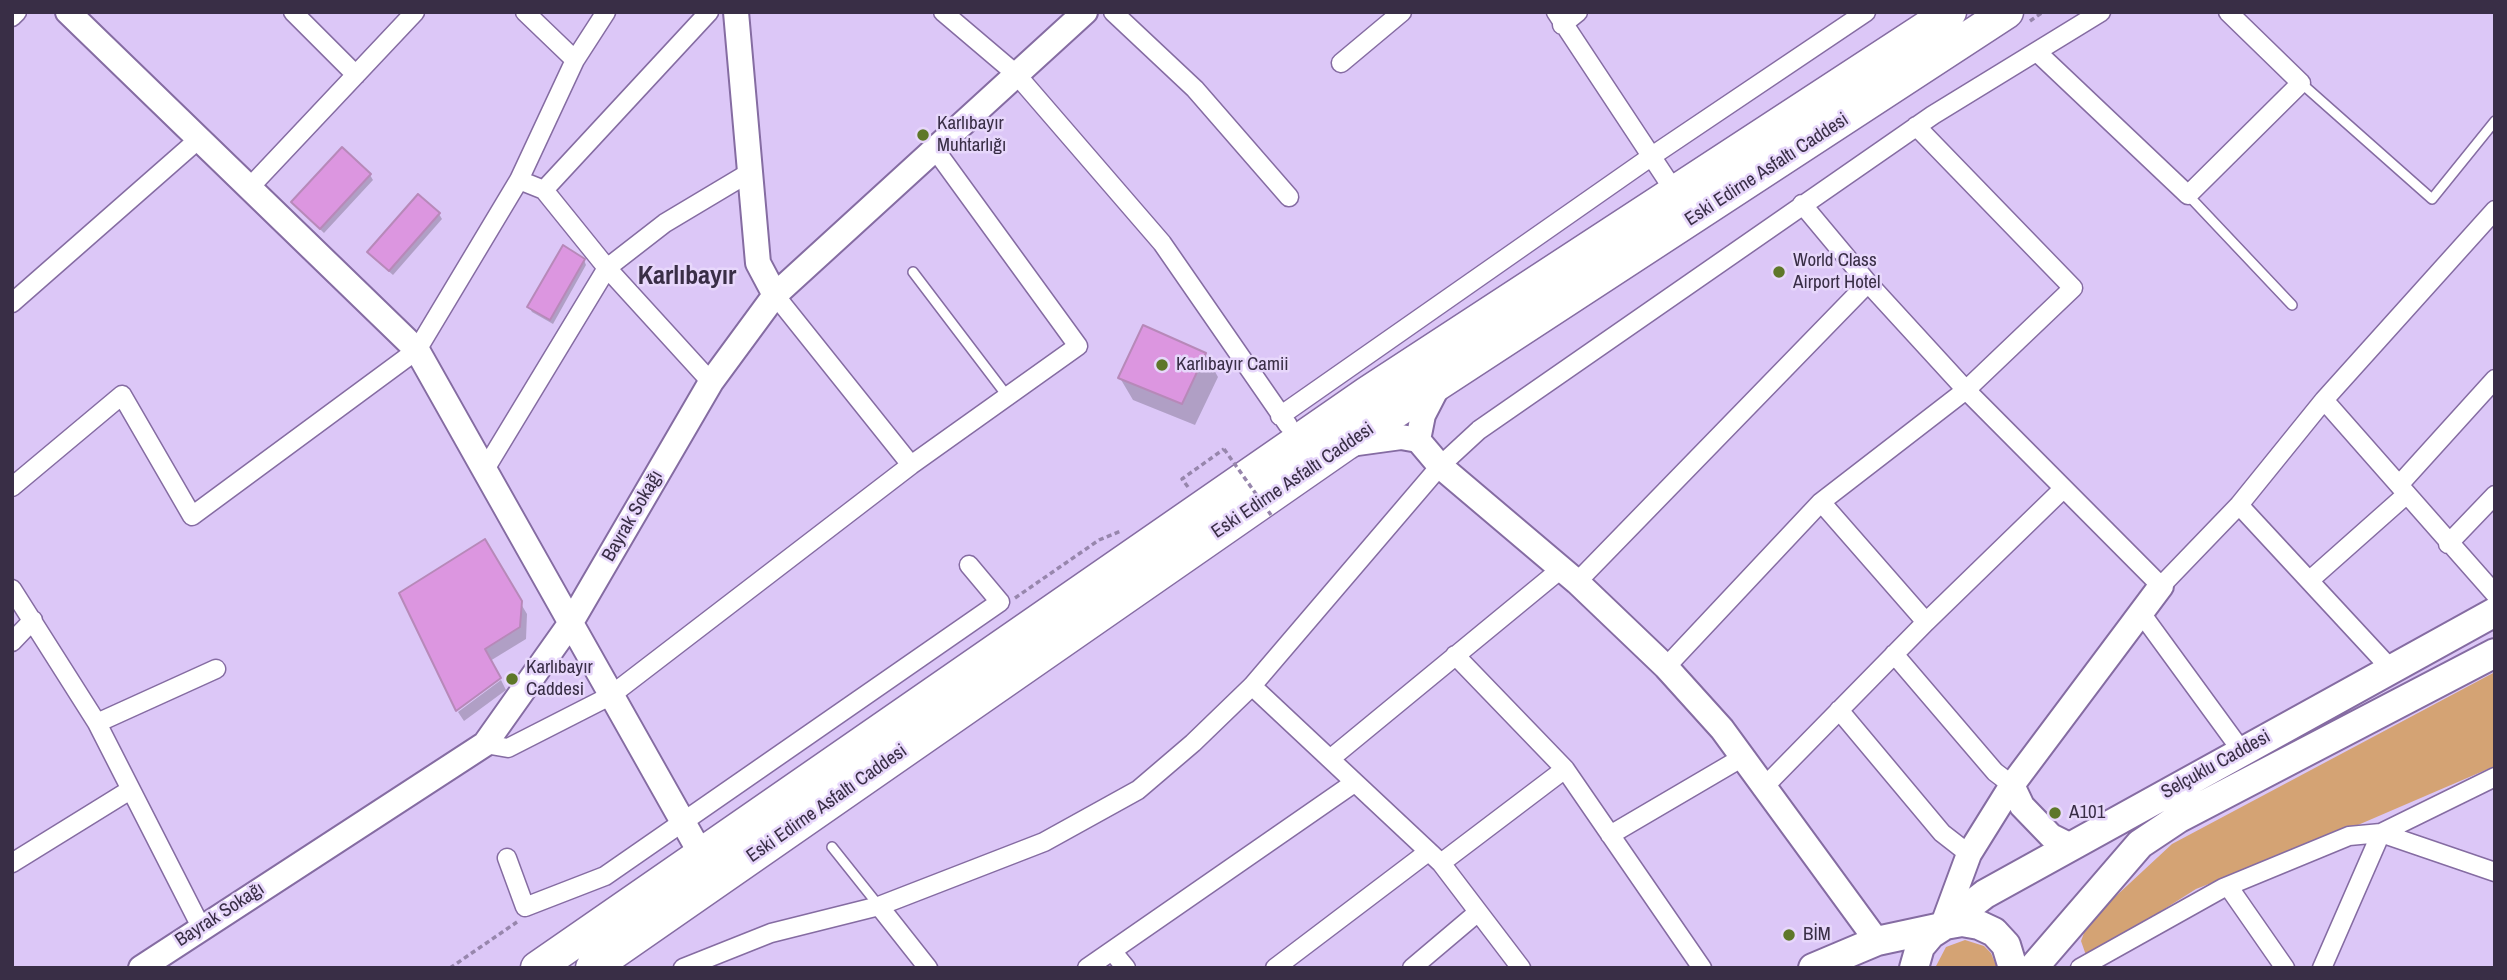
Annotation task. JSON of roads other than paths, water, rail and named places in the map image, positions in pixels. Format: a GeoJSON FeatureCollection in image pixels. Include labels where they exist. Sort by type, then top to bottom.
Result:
{"type":"FeatureCollection","features":[{"type":"Feature","properties":{"kind":"highway","name":"Eski Edirne Asfaltı Caddesi"},"geometry":{"type":"LineString","coordinates":[[537,968],[701,854],[1290,427],[1675,192],[1950,12]]}},
{"type":"Feature","properties":{"kind":"highway","name":"Eski Edirne Asfaltı Caddesi"},"geometry":{"type":"LineString","coordinates":[[592,968],[1346,444],[2007,12]]}},
{"type":"Feature","properties":{"kind":"main road"},"geometry":{"type":"LineString","coordinates":[[68,12],[251,186],[417,350],[701,854]]}},
{"type":"Feature","properties":{"kind":"main road"},"geometry":{"type":"LineString","coordinates":[[736,12],[758,263],[775,295]]}},
{"type":"Feature","properties":{"kind":"main road","name":"Bayrak Sokağı"},"geometry":{"type":"LineString","coordinates":[[141,968],[485,744],[570,624],[711,382],[775,295],[1085,12]]}},
{"type":"Feature","properties":{"kind":"main road"},"geometry":{"type":"LineString","coordinates":[[1418,440],[1423,415],[1439,384]]}},
{"type":"Feature","properties":{"kind":"main road"},"geometry":{"type":"LineString","coordinates":[[1346,444],[1401,437],[1418,440],[1440,466],[1569,576],[1666,667],[1722,729],[1877,940]]}},
{"type":"Feature","properties":{"kind":"main road"},"geometry":{"type":"LineString","coordinates":[[1942,927],[1969,854],[2012,785],[2161,586]]}},
{"type":"Feature","properties":{"kind":"main road","name":"Selçuklu Caddesi"},"geometry":{"type":"LineString","coordinates":[[1914,968],[1920,947],[1931,934],[1986,894],[2241,750],[2495,612]]}},
{"type":"Feature","properties":{"kind":"main road","name":"Selçuklu Caddesi"},"geometry":{"type":"LineString","coordinates":[[2033,968],[2140,844],[2179,818],[2495,653]]}},
{"type":"Feature","properties":{"kind":"main road"},"geometry":{"type":"LineString","coordinates":[[2012,785],[2029,814],[2051,836],[2071,846]]}},
{"type":"Feature","properties":{"kind":"main road","name":"Selçuklu Caddesi"},"geometry":{"type":"LineString","coordinates":[[1813,968],[1877,940],[1962,922],[1979,925],[1994,932],[2006,945],[2013,968]]}},
{"type":"Feature","properties":{"kind":"street"},"geometry":{"type":"LineString","coordinates":[[12,17],[17,12]]}},
{"type":"Feature","properties":{"kind":"street"},"geometry":{"type":"LineString","coordinates":[[293,12],[356,75]]}},
{"type":"Feature","properties":{"kind":"street"},"geometry":{"type":"LineString","coordinates":[[251,186],[415,12]]}},
{"type":"Feature","properties":{"kind":"street"},"geometry":{"type":"LineString","coordinates":[[525,12],[575,60]]}},
{"type":"Feature","properties":{"kind":"street"},"geometry":{"type":"LineString","coordinates":[[12,487],[122,395],[192,516],[417,350],[519,180],[575,60],[607,12]]}},
{"type":"Feature","properties":{"kind":"street"},"geometry":{"type":"LineString","coordinates":[[544,190],[709,12]]}},
{"type":"Feature","properties":{"kind":"street"},"geometry":{"type":"LineString","coordinates":[[943,12],[1016,74],[1162,243],[1290,427]]}},
{"type":"Feature","properties":{"kind":"street"},"geometry":{"type":"LineString","coordinates":[[1113,12],[1195,89],[1289,197]]}},
{"type":"Feature","properties":{"kind":"street"},"geometry":{"type":"LineString","coordinates":[[1341,63],[1402,12]]}},
{"type":"Feature","properties":{"kind":"street"},"geometry":{"type":"LineString","coordinates":[[1578,12],[1559,18],[1675,192]]}},
{"type":"Feature","properties":{"kind":"street","name":"Eski Edirne Asfaltı Caddesi"},"geometry":{"type":"LineString","coordinates":[[1290,427],[1652,156],[1866,12]]}},
{"type":"Feature","properties":{"kind":"street"},"geometry":{"type":"LineString","coordinates":[[683,968],[771,933],[879,906],[1044,842],[1138,790],[1194,743],[1252,687],[1440,466],[1479,430],[1916,126],[2101,12]]}},
{"type":"Feature","properties":{"kind":"street"},"geometry":{"type":"LineString","coordinates":[[2038,53],[2188,195],[2301,83],[2228,12]]}},
{"type":"Feature","properties":{"kind":"street"},"geometry":{"type":"LineString","coordinates":[[1666,667],[1821,502],[1966,390],[2073,288],[1916,126]]}},
{"type":"Feature","properties":{"kind":"street"},"geometry":{"type":"LineString","coordinates":[[12,303],[200,138]]}},
{"type":"Feature","properties":{"kind":"street"},"geometry":{"type":"LineString","coordinates":[[485,744],[508,748],[610,696],[911,465],[1078,346],[934,148]]}},
{"type":"Feature","properties":{"kind":"street"},"geometry":{"type":"LineString","coordinates":[[484,471],[607,268],[665,223],[752,171]]}},
{"type":"Feature","properties":{"kind":"street"},"geometry":{"type":"LineString","coordinates":[[519,180],[544,190],[607,268],[711,382]]}},
{"type":"Feature","properties":{"kind":"street"},"geometry":{"type":"LineString","coordinates":[[1802,204],[1868,283],[1966,390],[2161,586],[2239,505],[2324,400],[2495,210]]}},
{"type":"Feature","properties":{"kind":"street"},"geometry":{"type":"LineString","coordinates":[[1330,759],[1455,655],[1569,576],[1868,283]]}},
{"type":"Feature","properties":{"kind":"street"},"geometry":{"type":"LineString","coordinates":[[775,295],[911,465]]}},
{"type":"Feature","properties":{"kind":"street"},"geometry":{"type":"LineString","coordinates":[[2310,580],[2403,489],[2495,379]]}},
{"type":"Feature","properties":{"kind":"street"},"geometry":{"type":"LineString","coordinates":[[2324,400],[2448,544],[2495,594]]}},
{"type":"Feature","properties":{"kind":"street"},"geometry":{"type":"LineString","coordinates":[[1765,786],[1926,622],[2063,489]]}},
{"type":"Feature","properties":{"kind":"street"},"geometry":{"type":"LineString","coordinates":[[2448,544],[2495,495]]}},
{"type":"Feature","properties":{"kind":"street"},"geometry":{"type":"LineString","coordinates":[[1821,502],[1926,622]]}},
{"type":"Feature","properties":{"kind":"street"},"geometry":{"type":"LineString","coordinates":[[2239,505],[2391,669]]}},
{"type":"Feature","properties":{"kind":"street"},"geometry":{"type":"LineString","coordinates":[[507,858],[525,907],[605,876],[1000,602],[969,565]]}},
{"type":"Feature","properties":{"kind":"street"},"geometry":{"type":"LineString","coordinates":[[12,589],[97,723],[201,927]]}},
{"type":"Feature","properties":{"kind":"street"},"geometry":{"type":"LineString","coordinates":[[2141,612],[2241,750]]}},
{"type":"Feature","properties":{"kind":"street"},"geometry":{"type":"LineString","coordinates":[[12,642],[33,620]]}},
{"type":"Feature","properties":{"kind":"street"},"geometry":{"type":"LineString","coordinates":[[1894,654],[1995,772],[2012,785]]}},
{"type":"Feature","properties":{"kind":"street"},"geometry":{"type":"LineString","coordinates":[[1455,655],[1565,769],[1702,968]]}},
{"type":"Feature","properties":{"kind":"street"},"geometry":{"type":"LineString","coordinates":[[97,723],[216,669]]}},
{"type":"Feature","properties":{"kind":"street"},"geometry":{"type":"LineString","coordinates":[[1252,687],[1435,857],[1521,968]]}},
{"type":"Feature","properties":{"kind":"street"},"geometry":{"type":"LineString","coordinates":[[1839,710],[1942,833],[1969,854]]}},
{"type":"Feature","properties":{"kind":"street"},"geometry":{"type":"LineString","coordinates":[[1610,835],[1743,757]]}},
{"type":"Feature","properties":{"kind":"street"},"geometry":{"type":"LineString","coordinates":[[1275,968],[1565,769]]}},
{"type":"Feature","properties":{"kind":"street"},"geometry":{"type":"LineString","coordinates":[[2080,968],[2228,886],[2349,836],[2381,833],[2495,777]]}},
{"type":"Feature","properties":{"kind":"street"},"geometry":{"type":"LineString","coordinates":[[1087,968],[1354,783]]}},
{"type":"Feature","properties":{"kind":"street"},"geometry":{"type":"LineString","coordinates":[[12,863],[130,790]]}},
{"type":"Feature","properties":{"kind":"street"},"geometry":{"type":"LineString","coordinates":[[2381,833],[2495,872]]}},
{"type":"Feature","properties":{"kind":"street"},"geometry":{"type":"LineString","coordinates":[[2323,967],[2381,833]]}},
{"type":"Feature","properties":{"kind":"street"},"geometry":{"type":"LineString","coordinates":[[2228,886],[2286,968]]}},
{"type":"Feature","properties":{"kind":"street"},"geometry":{"type":"LineString","coordinates":[[879,906],[928,968]]}},
{"type":"Feature","properties":{"kind":"street"},"geometry":{"type":"LineString","coordinates":[[1412,968],[1477,913]]}},
{"type":"Feature","properties":{"kind":"street"},"geometry":{"type":"LineString","coordinates":[[1112,951],[1126,968]]}},
{"type":"Feature","properties":{"kind":"lane"},"geometry":{"type":"LineString","coordinates":[[2301,83],[2432,199],[2495,121]]}},
{"type":"Feature","properties":{"kind":"lane"},"geometry":{"type":"LineString","coordinates":[[2188,195],[2292,305]]}},
{"type":"Feature","properties":{"kind":"lane"},"geometry":{"type":"LineString","coordinates":[[913,272],[1008,397]]}},
{"type":"Feature","properties":{"kind":"lane"},"geometry":{"type":"LineString","coordinates":[[832,847],[879,906]]}},
{"type":"Feature","properties":{"kind":"place","name":"Karlıbayır Muhtarlığı"},"geometry":{"type":"Point","coordinates":[923,135]}},
{"type":"Feature","properties":{"kind":"place","name":"World Class Airport Hotel"},"geometry":{"type":"Point","coordinates":[1779,272]}},
{"type":"Feature","properties":{"kind":"place","name":"Karlıbayır Camii"},"geometry":{"type":"Point","coordinates":[1162,365]}},
{"type":"Feature","properties":{"kind":"place","name":"Karlıbayır Caddesi"},"geometry":{"type":"Point","coordinates":[512,679]}},
{"type":"Feature","properties":{"kind":"place","name":"A101"},"geometry":{"type":"Point","coordinates":[2055,813]}},
{"type":"Feature","properties":{"kind":"place","name":"BİM"},"geometry":{"type":"Point","coordinates":[1789,935]}},
{"type":"Feature","properties":{"kind":"district","name":"Karlıbayır"},"geometry":{"type":"Point","coordinates":[687,277]}}]}
